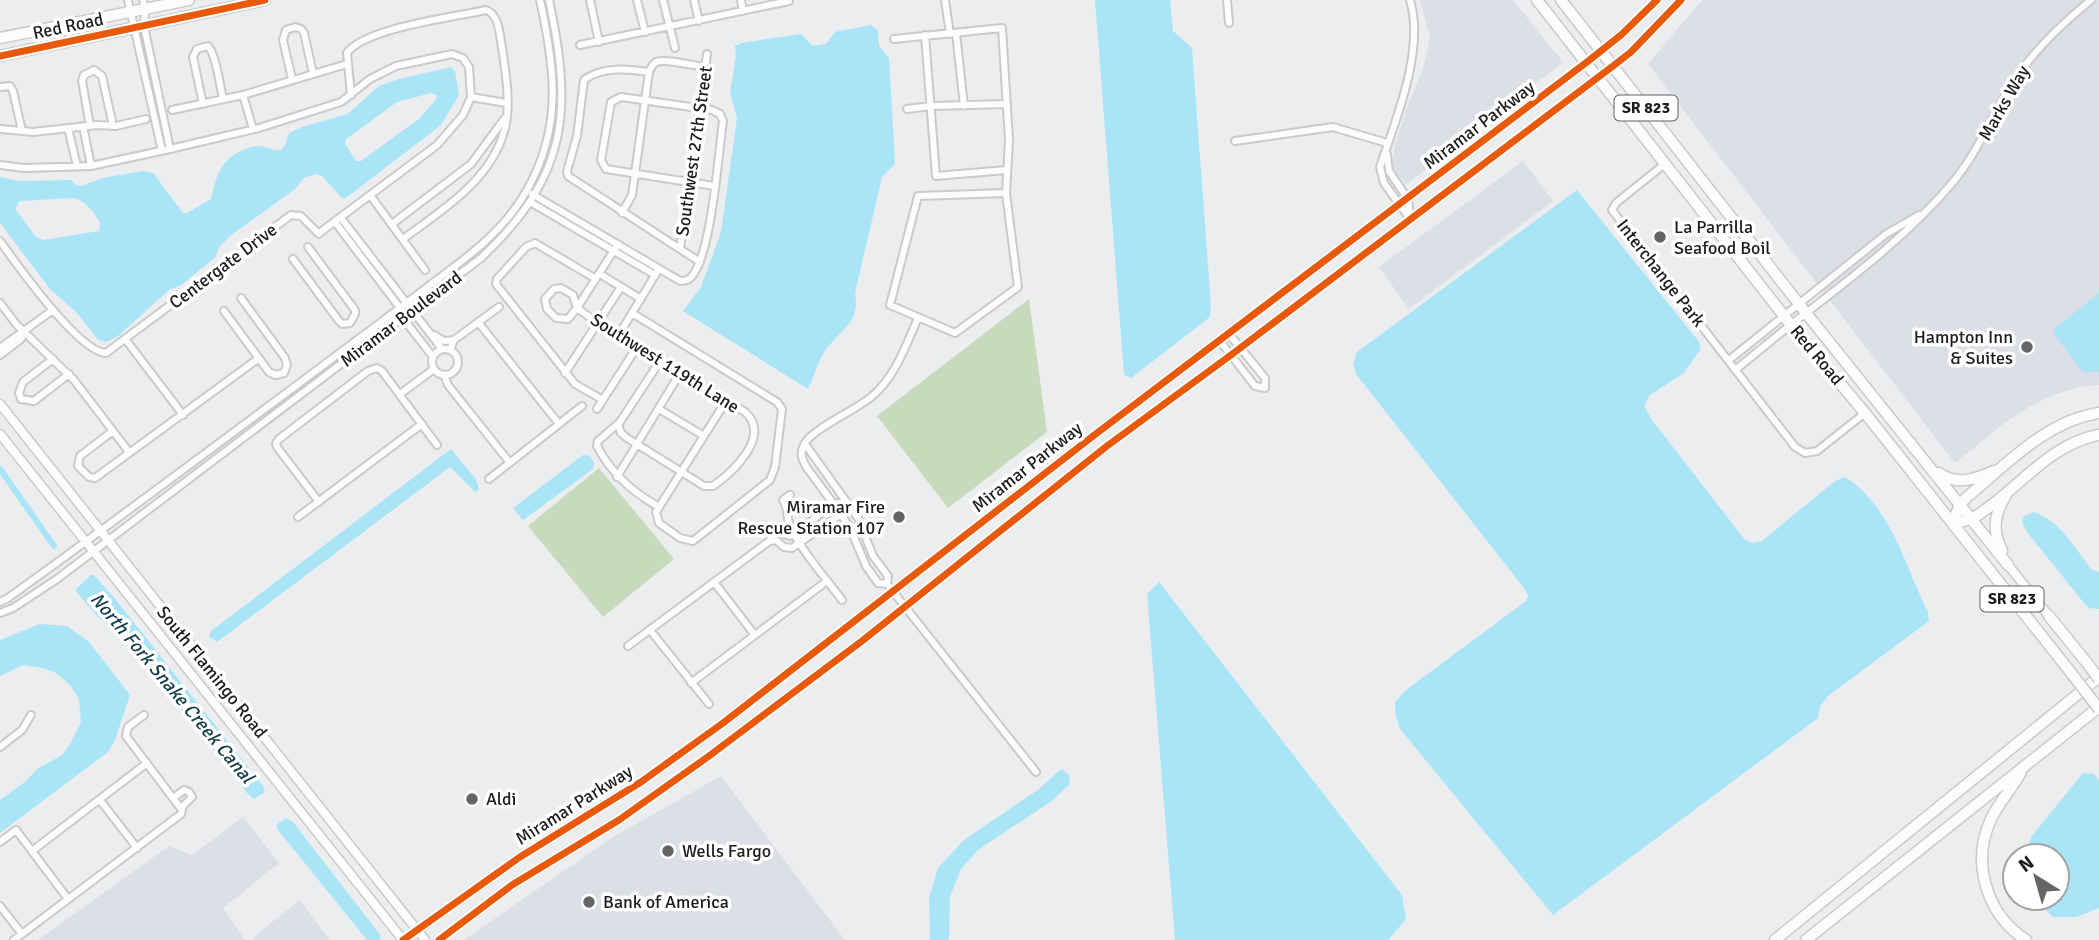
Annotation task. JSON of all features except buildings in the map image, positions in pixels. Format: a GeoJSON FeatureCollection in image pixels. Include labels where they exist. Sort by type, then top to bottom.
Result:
{"type":"FeatureCollection","features":[{"type":"Feature","properties":{"kind":"highway","name":"Red Road"},"geometry":{"type":"LineString","coordinates":[[0,38],[130,13],[144,5],[189,0]]}},
{"type":"Feature","properties":{"kind":"highway","name":"Red Road"},"geometry":{"type":"LineString","coordinates":[[0,55],[265,0]]}},
{"type":"Feature","properties":{"kind":"highway","name":"Red Road"},"geometry":{"type":"LineString","coordinates":[[1536,0],[2099,708]]}},
{"type":"Feature","properties":{"kind":"highway","name":"Red Road"},"geometry":{"type":"LineString","coordinates":[[1561,0],[2008,565]]}},
{"type":"Feature","properties":{"kind":"highway"},"geometry":{"type":"LineString","coordinates":[[1951,523],[1960,505],[2053,428],[2067,421],[2099,413]]}},
{"type":"Feature","properties":{"kind":"highway"},"geometry":{"type":"LineString","coordinates":[[1951,523],[1971,519],[2063,448],[2099,435]]}},
{"type":"Feature","properties":{"kind":"highway"},"geometry":{"type":"LineString","coordinates":[[1930,467],[1945,478],[1963,481],[1976,479],[2003,468]]}},
{"type":"Feature","properties":{"kind":"highway"},"geometry":{"type":"LineString","coordinates":[[2008,565],[1995,534],[1994,522],[1998,508],[2009,490]]}},
{"type":"Feature","properties":{"kind":"highway","name":"Red Road"},"geometry":{"type":"LineString","coordinates":[[2049,616],[2099,678]]}},
{"type":"Feature","properties":{"kind":"highway"},"geometry":{"type":"LineString","coordinates":[[1775,940],[2099,678]]}},
{"type":"Feature","properties":{"kind":"highway"},"geometry":{"type":"LineString","coordinates":[[1806,940],[2099,708]]}},
{"type":"Feature","properties":{"kind":"highway"},"geometry":{"type":"LineString","coordinates":[[2022,769],[1991,820],[1981,856],[1984,879],[1993,905],[2010,927],[2026,940]]}},
{"type":"Feature","properties":{"kind":"main road","name":"Miramar Parkway"},"geometry":{"type":"LineString","coordinates":[[403,940],[520,857],[640,782],[723,723],[1097,433],[1587,62],[1621,35],[1657,0]]}},
{"type":"Feature","properties":{"kind":"main road","name":"Miramar Parkway"},"geometry":{"type":"LineString","coordinates":[[439,940],[512,885],[619,820],[709,756],[904,608],[1107,446],[1241,348],[1631,52],[1681,0]]}},
{"type":"Feature","properties":{"kind":"main road","name":"South Flamingo Road"},"geometry":{"type":"LineString","coordinates":[[0,404],[425,940]]}},
{"type":"Feature","properties":{"kind":"main road","name":"South Flamingo Road"},"geometry":{"type":"LineString","coordinates":[[0,434],[403,940]]}},
{"type":"Feature","properties":{"kind":"main road","name":"Red Road"},"geometry":{"type":"LineString","coordinates":[[2008,565],[2049,616]]}},
{"type":"Feature","properties":{"kind":"street"},"geometry":{"type":"LineString","coordinates":[[128,0],[130,13],[139,27],[170,149]]}},
{"type":"Feature","properties":{"kind":"street","name":"Miramar Boulevard"},"geometry":{"type":"LineString","coordinates":[[0,601],[101,532],[403,306],[486,242],[501,227],[527,191],[545,148],[554,98],[550,48],[540,0]]}},
{"type":"Feature","properties":{"kind":"street","name":"Miramar Boulevard"},"geometry":{"type":"LineString","coordinates":[[0,613],[38,593],[93,552],[414,310],[481,258],[507,234],[531,203],[550,164],[562,114],[561,63],[549,0]]}},
{"type":"Feature","properties":{"kind":"street"},"geometry":{"type":"LineString","coordinates":[[590,0],[599,41]]}},
{"type":"Feature","properties":{"kind":"street"},"geometry":{"type":"LineString","coordinates":[[637,0],[645,32]]}},
{"type":"Feature","properties":{"kind":"street"},"geometry":{"type":"LineString","coordinates":[[663,0],[675,48]]}},
{"type":"Feature","properties":{"kind":"street"},"geometry":{"type":"LineString","coordinates":[[694,0],[699,21]]}},
{"type":"Feature","properties":{"kind":"street"},"geometry":{"type":"LineString","coordinates":[[741,0],[743,11]]}},
{"type":"Feature","properties":{"kind":"street"},"geometry":{"type":"LineString","coordinates":[[945,0],[964,106]]}},
{"type":"Feature","properties":{"kind":"street"},"geometry":{"type":"LineString","coordinates":[[1227,0],[1229,23]]}},
{"type":"Feature","properties":{"kind":"street"},"geometry":{"type":"LineString","coordinates":[[1410,0],[1414,12],[1412,66],[1380,167],[1381,175],[1410,219]]}},
{"type":"Feature","properties":{"kind":"street","name":"Marks Way"},"geometry":{"type":"LineString","coordinates":[[1806,313],[1867,265],[1955,180],[1978,148],[2012,83],[2031,56],[2091,0]]}},
{"type":"Feature","properties":{"kind":"street"},"geometry":{"type":"LineString","coordinates":[[580,46],[743,11],[766,3],[789,1]]}},
{"type":"Feature","properties":{"kind":"street"},"geometry":{"type":"LineString","coordinates":[[144,5],[139,27],[162,151]]}},
{"type":"Feature","properties":{"kind":"street"},"geometry":{"type":"LineString","coordinates":[[351,95],[346,64],[349,50],[379,34],[399,28],[486,10],[492,12],[495,17],[502,49],[506,103],[504,133],[486,166],[458,197],[403,239]]}},
{"type":"Feature","properties":{"kind":"street"},"geometry":{"type":"LineString","coordinates":[[292,79],[283,40],[286,30],[291,27],[301,29],[304,33],[313,73]]}},
{"type":"Feature","properties":{"kind":"street"},"geometry":{"type":"LineString","coordinates":[[894,39],[1002,29],[1009,140],[1006,193],[1018,287],[955,333],[890,305],[918,196],[1006,193]]}},
{"type":"Feature","properties":{"kind":"street"},"geometry":{"type":"LineString","coordinates":[[925,35],[936,176],[1006,170]]}},
{"type":"Feature","properties":{"kind":"street"},"geometry":{"type":"LineString","coordinates":[[203,104],[193,57],[197,49],[203,46],[208,46],[215,53],[215,67],[223,99]]}},
{"type":"Feature","properties":{"kind":"street"},"geometry":{"type":"LineString","coordinates":[[0,165],[24,168],[91,166],[253,129],[341,102],[370,79],[396,66],[452,54],[463,58],[468,64],[471,97],[506,103]]}},
{"type":"Feature","properties":{"kind":"street","name":"Southwest 27th Street"},"geometry":{"type":"LineString","coordinates":[[680,249],[708,54]]}},
{"type":"Feature","properties":{"kind":"street"},"geometry":{"type":"LineString","coordinates":[[622,214],[630,202],[636,175],[649,72],[654,63],[660,61],[705,68]]}},
{"type":"Feature","properties":{"kind":"street"},"geometry":{"type":"LineString","coordinates":[[172,110],[243,95],[346,64]]}},
{"type":"Feature","properties":{"kind":"street"},"geometry":{"type":"LineString","coordinates":[[649,72],[622,68],[589,76],[584,80],[577,136],[568,176],[622,214],[699,262]]}},
{"type":"Feature","properties":{"kind":"street"},"geometry":{"type":"LineString","coordinates":[[91,166],[82,81],[84,75],[94,70],[102,76],[113,126]]}},
{"type":"Feature","properties":{"kind":"street"},"geometry":{"type":"LineString","coordinates":[[0,86],[10,86],[13,91],[22,131]]}},
{"type":"Feature","properties":{"kind":"street"},"geometry":{"type":"LineString","coordinates":[[243,95],[253,129]]}},
{"type":"Feature","properties":{"kind":"street","name":"Centergate Drive"},"geometry":{"type":"LineString","coordinates":[[0,241],[53,310],[94,351],[106,353],[291,215],[301,216],[320,233],[437,145],[463,116],[471,97]]}},
{"type":"Feature","properties":{"kind":"street"},"geometry":{"type":"LineString","coordinates":[[523,198],[613,252],[657,273],[680,282],[693,277],[704,251],[714,186],[723,121],[720,114],[712,110],[621,97],[613,99],[609,105],[601,163],[611,171],[714,186]]}},
{"type":"Feature","properties":{"kind":"street"},"geometry":{"type":"LineString","coordinates":[[906,109],[1006,104]]}},
{"type":"Feature","properties":{"kind":"street"},"geometry":{"type":"LineString","coordinates":[[391,224],[471,164],[506,117]]}},
{"type":"Feature","properties":{"kind":"street"},"geometry":{"type":"LineString","coordinates":[[0,129],[33,132],[113,126],[146,119]]}},
{"type":"Feature","properties":{"kind":"street"},"geometry":{"type":"LineString","coordinates":[[1235,141],[1333,127],[1387,143]]}},
{"type":"Feature","properties":{"kind":"street"},"geometry":{"type":"LineString","coordinates":[[68,128],[77,166]]}},
{"type":"Feature","properties":{"kind":"street"},"geometry":{"type":"LineString","coordinates":[[1387,143],[1389,171],[1408,199],[1410,219]]}},
{"type":"Feature","properties":{"kind":"street"},"geometry":{"type":"LineString","coordinates":[[475,158],[486,166]]}},
{"type":"Feature","properties":{"kind":"street","name":"Interchange Park"},"geometry":{"type":"LineString","coordinates":[[1666,163],[1616,203],[1612,210],[1795,447],[1805,453],[1817,451],[1865,413]]}},
{"type":"Feature","properties":{"kind":"street"},"geometry":{"type":"LineString","coordinates":[[527,191],[618,244],[657,273]]}},
{"type":"Feature","properties":{"kind":"street"},"geometry":{"type":"LineString","coordinates":[[370,195],[425,270]]}},
{"type":"Feature","properties":{"kind":"street","name":"Marks Way"},"geometry":{"type":"LineString","coordinates":[[1799,304],[1886,234],[1924,212]]}},
{"type":"Feature","properties":{"kind":"street"},"geometry":{"type":"LineString","coordinates":[[338,220],[403,306],[404,316],[433,357],[434,369]]}},
{"type":"Feature","properties":{"kind":"street"},"geometry":{"type":"LineString","coordinates":[[575,229],[579,221]]}},
{"type":"Feature","properties":{"kind":"street"},"geometry":{"type":"LineString","coordinates":[[603,400],[575,384],[565,373],[496,284],[497,279],[531,243],[535,243],[641,299]]}},
{"type":"Feature","properties":{"kind":"street"},"geometry":{"type":"LineString","coordinates":[[577,308],[573,295],[561,288],[554,289],[545,299],[547,309],[560,320],[568,318],[577,308],[618,244]]}},
{"type":"Feature","properties":{"kind":"street"},"geometry":{"type":"LineString","coordinates":[[293,259],[339,321],[342,324],[350,323],[354,319],[355,310],[308,247]]}},
{"type":"Feature","properties":{"kind":"street"},"geometry":{"type":"LineString","coordinates":[[618,336],[657,273]]}},
{"type":"Feature","properties":{"kind":"street"},"geometry":{"type":"LineString","coordinates":[[565,373],[621,287]]}},
{"type":"Feature","properties":{"kind":"street"},"geometry":{"type":"LineString","coordinates":[[224,311],[269,372],[275,375],[284,373],[285,358],[241,298]]}},
{"type":"Feature","properties":{"kind":"street"},"geometry":{"type":"LineString","coordinates":[[0,303],[25,332],[69,374],[129,452]]}},
{"type":"Feature","properties":{"kind":"street"},"geometry":{"type":"LineString","coordinates":[[1735,370],[1788,320],[1799,304]]}},
{"type":"Feature","properties":{"kind":"street"},"geometry":{"type":"LineString","coordinates":[[403,306],[414,310],[442,349],[450,350],[456,355],[458,363],[455,370],[444,375]]}},
{"type":"Feature","properties":{"kind":"street"},"geometry":{"type":"LineString","coordinates":[[450,350],[454,340],[499,307]]}},
{"type":"Feature","properties":{"kind":"street","name":"Southwest 119th Lane"},"geometry":{"type":"LineString","coordinates":[[577,308],[751,418],[754,426],[749,448],[742,462],[713,486],[704,486],[682,472]]}},
{"type":"Feature","properties":{"kind":"street"},"geometry":{"type":"LineString","coordinates":[[0,355],[3,347],[53,310]]}},
{"type":"Feature","properties":{"kind":"street","name":"Southwest 119th Lane"},"geometry":{"type":"LineString","coordinates":[[632,313],[777,402],[782,409],[775,467],[770,480],[693,541],[680,538],[659,523],[656,516],[659,507]]}},
{"type":"Feature","properties":{"kind":"street"},"geometry":{"type":"LineString","coordinates":[[1729,360],[1788,320],[1806,313]]}},
{"type":"Feature","properties":{"kind":"street"},"geometry":{"type":"LineString","coordinates":[[918,318],[899,361],[873,397],[814,435],[805,444],[802,459],[851,530],[866,566],[878,583],[887,584],[894,592],[1036,772]]}},
{"type":"Feature","properties":{"kind":"street"},"geometry":{"type":"LineString","coordinates":[[478,322],[559,424]]}},
{"type":"Feature","properties":{"kind":"street"},"geometry":{"type":"LineString","coordinates":[[430,332],[441,340],[454,340]]}},
{"type":"Feature","properties":{"kind":"street"},"geometry":{"type":"LineString","coordinates":[[1220,341],[1255,386],[1265,388],[1265,378],[1229,334]]}},
{"type":"Feature","properties":{"kind":"street"},"geometry":{"type":"LineString","coordinates":[[126,340],[183,415]]}},
{"type":"Feature","properties":{"kind":"street"},"geometry":{"type":"LineString","coordinates":[[597,409],[636,347]]}},
{"type":"Feature","properties":{"kind":"street"},"geometry":{"type":"LineString","coordinates":[[433,357],[442,349]]}},
{"type":"Feature","properties":{"kind":"street"},"geometry":{"type":"LineString","coordinates":[[114,431],[80,456],[78,466],[84,474],[96,478],[259,358]]}},
{"type":"Feature","properties":{"kind":"street"},"geometry":{"type":"LineString","coordinates":[[53,359],[23,382],[19,393],[22,399],[34,401],[69,374]]}},
{"type":"Feature","properties":{"kind":"street"},"geometry":{"type":"LineString","coordinates":[[660,361],[618,424],[598,441],[597,446],[617,477],[659,507],[726,401]]}},
{"type":"Feature","properties":{"kind":"street"},"geometry":{"type":"LineString","coordinates":[[318,502],[276,443],[368,371],[377,368],[382,371],[438,445]]}},
{"type":"Feature","properties":{"kind":"street"},"geometry":{"type":"LineString","coordinates":[[434,369],[444,375],[448,385],[510,463]]}},
{"type":"Feature","properties":{"kind":"street"},"geometry":{"type":"LineString","coordinates":[[400,394],[434,369]]}},
{"type":"Feature","properties":{"kind":"street"},"geometry":{"type":"LineString","coordinates":[[617,477],[680,373]]}},
{"type":"Feature","properties":{"kind":"street"},"geometry":{"type":"LineString","coordinates":[[489,480],[582,406]]}},
{"type":"Feature","properties":{"kind":"street"},"geometry":{"type":"LineString","coordinates":[[659,409],[704,436]]}},
{"type":"Feature","properties":{"kind":"street"},"geometry":{"type":"LineString","coordinates":[[298,517],[422,424]]}},
{"type":"Feature","properties":{"kind":"street"},"geometry":{"type":"LineString","coordinates":[[618,424],[621,433],[682,472]]}},
{"type":"Feature","properties":{"kind":"street"},"geometry":{"type":"LineString","coordinates":[[805,444],[862,526],[873,556],[888,576],[887,584]]}},
{"type":"Feature","properties":{"kind":"street"},"geometry":{"type":"LineString","coordinates":[[812,475],[821,469]]}},
{"type":"Feature","properties":{"kind":"street"},"geometry":{"type":"LineString","coordinates":[[790,495],[783,500],[788,507],[788,520],[800,543],[842,600]]}},
{"type":"Feature","properties":{"kind":"street"},"geometry":{"type":"LineString","coordinates":[[628,646],[778,532],[790,536],[795,534],[833,504],[847,502]]}},
{"type":"Feature","properties":{"kind":"street"},"geometry":{"type":"LineString","coordinates":[[768,542],[776,540],[788,549],[800,543],[841,514],[847,502]]}},
{"type":"Feature","properties":{"kind":"street"},"geometry":{"type":"LineString","coordinates":[[691,682],[827,581]]}},
{"type":"Feature","properties":{"kind":"street"},"geometry":{"type":"LineString","coordinates":[[714,582],[754,634]]}},
{"type":"Feature","properties":{"kind":"street"},"geometry":{"type":"LineString","coordinates":[[650,630],[709,704]]}},
{"type":"Feature","properties":{"kind":"street"},"geometry":{"type":"LineString","coordinates":[[0,747],[22,730],[31,715]]}},
{"type":"Feature","properties":{"kind":"street"},"geometry":{"type":"LineString","coordinates":[[144,715],[128,726],[126,736],[182,810]]}},
{"type":"Feature","properties":{"kind":"street"},"geometry":{"type":"LineString","coordinates":[[32,851],[147,764]]}},
{"type":"Feature","properties":{"kind":"street"},"geometry":{"type":"LineString","coordinates":[[14,940],[137,848],[192,799],[184,790],[173,797]]}},
{"type":"Feature","properties":{"kind":"street"},"geometry":{"type":"LineString","coordinates":[[100,800],[137,848]]}},
{"type":"Feature","properties":{"kind":"street"},"geometry":{"type":"LineString","coordinates":[[0,842],[16,830],[68,899]]}},
{"type":"Feature","properties":{"kind":"street"},"geometry":{"type":"LineString","coordinates":[[0,906],[22,934]]}},
{"type":"Feature","properties":{"kind":"shaded area"},"geometry":{"type":"Polygon","coordinates":[[[1420,0],[1513,0],[1563,62],[1406,185],[1392,168],[1395,144],[1422,72],[1430,38],[1420,0]]]}},
{"type":"Feature","properties":{"kind":"shaded area"},"geometry":{"type":"Polygon","coordinates":[[[1702,0],[2099,0],[2099,385],[2055,394],[2031,406],[2006,422],[1955,463],[1648,64],[1702,0]]]}},
{"type":"Feature","properties":{"kind":"shaded area"},"geometry":{"type":"Polygon","coordinates":[[[1523,161],[1553,201],[1409,309],[1379,267],[1523,161]]]}},
{"type":"Feature","properties":{"kind":"shaded area"},"geometry":{"type":"Polygon","coordinates":[[[721,776],[845,940],[464,940],[613,837],[721,776]]]}},
{"type":"Feature","properties":{"kind":"shaded area"},"geometry":{"type":"Polygon","coordinates":[[[243,817],[279,863],[223,908],[245,940],[38,940],[169,846],[192,855],[243,817]]]}},
{"type":"Feature","properties":{"kind":"shaded area"},"geometry":{"type":"Polygon","coordinates":[[[300,900],[329,940],[253,940],[257,934],[300,900]]]}},
{"type":"Feature","properties":{"kind":"green space"},"geometry":{"type":"Polygon","coordinates":[[[1029,299],[1047,432],[948,508],[877,416],[1029,299]]]}},
{"type":"Feature","properties":{"kind":"green space"},"geometry":{"type":"Polygon","coordinates":[[[599,468],[674,559],[603,617],[528,526],[599,468]]]}},
{"type":"Feature","properties":{"kind":"water"},"geometry":{"type":"Polygon","coordinates":[[[1095,0],[1170,0],[1173,31],[1192,48],[1210,317],[1131,378],[1124,375],[1095,0]]]}},
{"type":"Feature","properties":{"kind":"water"},"geometry":{"type":"Polygon","coordinates":[[[871,25],[878,30],[879,46],[889,58],[895,164],[882,177],[855,293],[854,313],[823,354],[808,389],[683,311],[701,287],[721,232],[737,118],[730,92],[735,46],[801,34],[813,46],[826,44],[835,32],[871,25]]]}},
{"type":"Feature","properties":{"kind":"water"},"geometry":{"type":"Polygon","coordinates":[[[451,67],[455,71],[459,95],[441,125],[346,198],[342,198],[322,176],[315,174],[304,178],[295,189],[230,236],[219,247],[215,258],[181,285],[169,290],[117,337],[106,342],[98,340],[77,313],[50,289],[0,223],[0,177],[19,181],[71,180],[82,186],[103,178],[143,171],[153,173],[183,213],[187,213],[211,199],[220,170],[235,154],[257,146],[281,150],[289,133],[348,114],[379,86],[451,67]],[[431,93],[397,102],[346,139],[345,144],[356,161],[361,161],[420,118],[437,98],[431,93]],[[74,198],[20,201],[15,209],[36,237],[43,240],[99,231],[100,222],[95,214],[86,204],[74,198]]]}},
{"type":"Feature","properties":{"kind":"water"},"geometry":{"type":"Polygon","coordinates":[[[1577,190],[1700,343],[1700,350],[1684,373],[1650,395],[1644,406],[1745,540],[1753,543],[1762,541],[1835,481],[1845,477],[1861,489],[1885,520],[1928,612],[1929,621],[1828,696],[1820,707],[1818,718],[1553,915],[1400,729],[1395,712],[1395,702],[1406,690],[1526,601],[1528,596],[1356,374],[1353,363],[1357,352],[1577,190]]]}},
{"type":"Feature","properties":{"kind":"water"},"geometry":{"type":"Polygon","coordinates":[[[2099,293],[2099,372],[2083,372],[2053,333],[2055,328],[2099,293]]]}},
{"type":"Feature","properties":{"kind":"water"},"geometry":{"type":"Polygon","coordinates":[[[451,449],[476,479],[479,490],[475,492],[450,467],[217,642],[209,636],[211,631],[451,449]]]}},
{"type":"Feature","properties":{"kind":"water"},"geometry":{"type":"Polygon","coordinates":[[[583,455],[590,456],[594,463],[593,469],[523,520],[513,508],[583,455]]]}},
{"type":"Feature","properties":{"kind":"water"},"geometry":{"type":"Polygon","coordinates":[[[2034,512],[2059,528],[2091,569],[2099,572],[2099,609],[2089,608],[2084,603],[2027,532],[2022,521],[2024,516],[2034,512]]]}},
{"type":"Feature","properties":{"kind":"water"},"geometry":{"type":"Polygon","coordinates":[[[94,575],[116,600],[265,792],[254,799],[247,793],[150,670],[75,590],[94,575]]]}},
{"type":"Feature","properties":{"kind":"water"},"geometry":{"type":"Polygon","coordinates":[[[1159,582],[1402,895],[1406,919],[1388,940],[1175,940],[1147,594],[1159,582]]]}},
{"type":"Feature","properties":{"kind":"water"},"geometry":{"type":"Polygon","coordinates":[[[40,624],[67,626],[89,642],[130,695],[115,740],[108,752],[0,833],[0,800],[26,781],[37,769],[62,755],[81,722],[79,699],[70,685],[56,673],[23,665],[0,676],[0,640],[40,624]]]}},
{"type":"Feature","properties":{"kind":"water"},"geometry":{"type":"Polygon","coordinates":[[[1061,769],[1069,775],[1070,784],[1053,800],[978,850],[961,869],[950,896],[949,940],[930,940],[929,898],[938,868],[964,840],[1039,789],[1061,769]]]}},
{"type":"Feature","properties":{"kind":"water"},"geometry":{"type":"Polygon","coordinates":[[[2083,773],[2094,774],[2099,780],[2099,908],[2076,917],[2053,917],[2048,912],[2071,912],[2071,842],[2029,842],[2083,773]]]}},
{"type":"Feature","properties":{"kind":"water"},"geometry":{"type":"Polygon","coordinates":[[[286,818],[293,822],[381,936],[379,940],[367,940],[278,830],[276,825],[286,818]]]}},
{"type":"Feature","properties":{"kind":"waterway","name":"North Fork Snake Creek Canal"},"geometry":{"type":"LineString","coordinates":[[0,469],[54,546]]}},
{"type":"Feature","properties":{"kind":"cycle path"},"geometry":{"type":"LineString","coordinates":[[0,56],[265,0]]}},
{"type":"Feature","properties":{"kind":"cycle path"},"geometry":{"type":"LineString","coordinates":[[403,940],[520,857],[641,782],[723,723],[1097,433],[1587,62],[1621,35],[1657,0]]}},
{"type":"Feature","properties":{"kind":"cycle path"},"geometry":{"type":"LineString","coordinates":[[439,940],[512,885],[619,820],[862,641],[1107,446],[1631,52],[1681,0]]}},
{"type":"Feature","properties":{"kind":"place","name":"La Parrilla Seafood Boil"},"geometry":{"type":"Point","coordinates":[1660,237]}},
{"type":"Feature","properties":{"kind":"place","name":"Hampton Inn & Suites"},"geometry":{"type":"Point","coordinates":[2027,347]}},
{"type":"Feature","properties":{"kind":"place","name":"Miramar Fire Rescue Station 107"},"geometry":{"type":"Point","coordinates":[899,517]}},
{"type":"Feature","properties":{"kind":"place","name":"Aldi"},"geometry":{"type":"Point","coordinates":[472,799]}},
{"type":"Feature","properties":{"kind":"place","name":"Wells Fargo"},"geometry":{"type":"Point","coordinates":[668,851]}},
{"type":"Feature","properties":{"kind":"place","name":"Bank of America"},"geometry":{"type":"Point","coordinates":[589,902]}}]}
